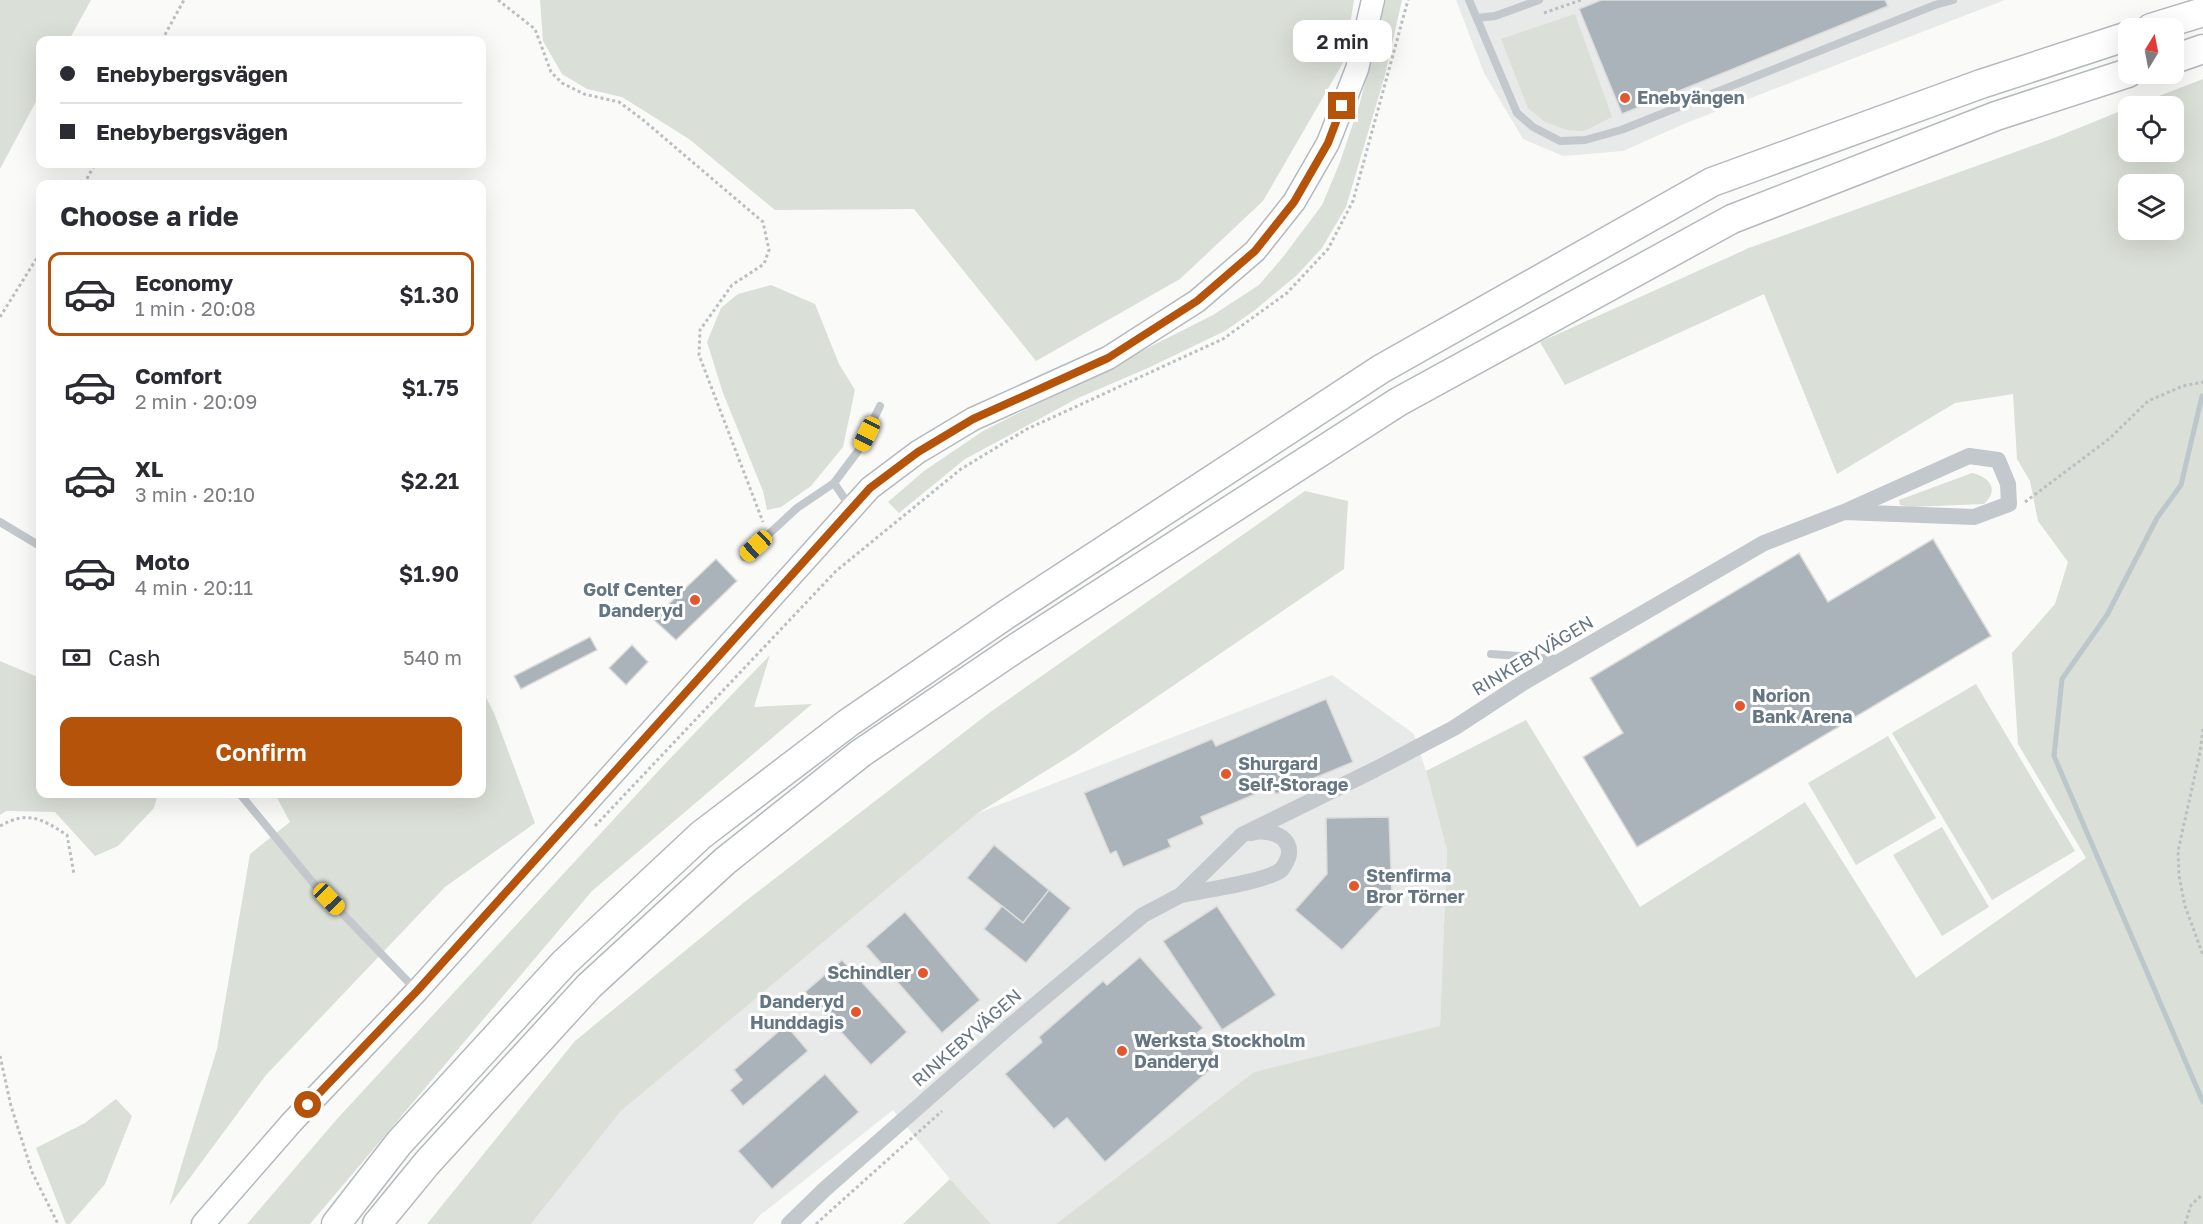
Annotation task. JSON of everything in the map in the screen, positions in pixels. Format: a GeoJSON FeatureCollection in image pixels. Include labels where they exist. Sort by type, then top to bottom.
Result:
{"type":"FeatureCollection","features":[{"type":"Feature","properties":{"kind":"highway"},"geometry":{"type":"LineString","coordinates":[[2184,18],[2203,12]]}},
{"type":"Feature","properties":{"kind":"highway"},"geometry":{"type":"LineString","coordinates":[[336,1224],[399,1143],[564,963],[701,835],[848,723],[1007,614],[1381,369],[1712,182],[1982,84],[2118,39]]}},
{"type":"Feature","properties":{"kind":"highway"},"geometry":{"type":"LineString","coordinates":[[2184,56],[2203,50]]}},
{"type":"Feature","properties":{"kind":"highway"},"geometry":{"type":"LineString","coordinates":[[377,1224],[427,1163],[589,986],[725,861],[861,753],[1016,648],[1398,402],[1732,219],[1996,116],[2118,76]]}},
{"type":"Feature","properties":{"kind":"main road"},"geometry":{"type":"LineString","coordinates":[[202,1224],[292,1122],[417,991],[870,488],[918,452],[973,419],[1108,358],[1197,301],[1255,251],[1294,202],[1328,143],[1357,69],[1373,0]]}},
{"type":"Feature","properties":{"kind":"street","name":"RINKEBYVÄGEN"},"geometry":{"type":"LineString","coordinates":[[1181,895],[1242,835],[1454,728],[1564,659],[1764,543],[1844,512],[1969,456],[1998,460],[2008,484],[2009,504],[1996,517],[1844,512]]}},
{"type":"Feature","properties":{"kind":"street","name":"RINKEBYVÄGEN"},"geometry":{"type":"LineString","coordinates":[[789,1224],[825,1189],[1143,915],[1181,895],[1269,876],[1283,868],[1289,856],[1289,848],[1279,836],[1269,831],[1256,831],[1242,835]]}},
{"type":"Feature","properties":{"kind":"lane"},"geometry":{"type":"LineString","coordinates":[[1469,0],[1517,113],[1533,127],[1560,141],[1585,140],[1621,130],[1935,5],[1953,0]]}},
{"type":"Feature","properties":{"kind":"lane"},"geometry":{"type":"LineString","coordinates":[[1477,18],[1495,16],[1539,0]]}},
{"type":"Feature","properties":{"kind":"lane"},"geometry":{"type":"LineString","coordinates":[[744,557],[797,508],[834,483],[858,451],[880,406]]}},
{"type":"Feature","properties":{"kind":"lane"},"geometry":{"type":"LineString","coordinates":[[834,483],[851,508]]}},
{"type":"Feature","properties":{"kind":"lane"},"geometry":{"type":"LineString","coordinates":[[0,522],[36,544]]}},
{"type":"Feature","properties":{"kind":"lane"},"geometry":{"type":"LineString","coordinates":[[1491,654],[1564,659]]}},
{"type":"Feature","properties":{"kind":"lane"},"geometry":{"type":"LineString","coordinates":[[243,798],[314,884],[417,991]]}},
{"type":"Feature","properties":{"kind":"path"},"geometry":{"type":"LineString","coordinates":[[164,36],[184,0]]}},
{"type":"Feature","properties":{"kind":"path"},"geometry":{"type":"LineString","coordinates":[[498,0],[534,29],[551,72],[562,83],[584,94],[619,102],[763,222],[770,250],[764,264],[732,285],[700,330],[699,355],[768,535]]}},
{"type":"Feature","properties":{"kind":"path"},"geometry":{"type":"LineString","coordinates":[[594,828],[837,571],[961,469],[1027,429],[1223,339],[1287,293],[1328,249],[1353,201],[1408,0]]}},
{"type":"Feature","properties":{"kind":"path"},"geometry":{"type":"LineString","coordinates":[[0,317],[36,259]]}},
{"type":"Feature","properties":{"kind":"path"},"geometry":{"type":"LineString","coordinates":[[1996,517],[2025,502],[2109,439],[2148,401],[2183,386],[2203,382]]}},
{"type":"Feature","properties":{"kind":"path"},"geometry":{"type":"LineString","coordinates":[[2203,729],[2178,850],[2179,876],[2185,906],[2203,955]]}},
{"type":"Feature","properties":{"kind":"path"},"geometry":{"type":"LineString","coordinates":[[0,826],[14,818],[42,819],[67,835],[74,874]]}},
{"type":"Feature","properties":{"kind":"path"},"geometry":{"type":"LineString","coordinates":[[0,1056],[11,1106],[32,1172],[58,1224]]}},
{"type":"Feature","properties":{"kind":"path"},"geometry":{"type":"LineString","coordinates":[[2185,1224],[2191,1205],[2203,1194]]}},
{"type":"Feature","properties":{"kind":"shaded area"},"geometry":{"type":"Polygon","coordinates":[[[0,0],[91,0],[71,36],[36,36],[36,102],[0,169],[0,0]]]}},
{"type":"Feature","properties":{"kind":"shaded area"},"geometry":{"type":"Polygon","coordinates":[[[540,0],[1354,0],[1344,61],[1263,201],[1180,279],[1036,361],[914,209],[775,210],[689,139],[622,97],[587,89],[562,74],[543,41],[540,0]]]}},
{"type":"Feature","properties":{"kind":"shaded area"},"geometry":{"type":"Polygon","coordinates":[[[1386,0],[1402,0],[1385,75],[1346,207],[1322,248],[1297,275],[1255,310],[1225,331],[1078,398],[965,459],[899,513],[888,502],[924,471],[983,431],[1213,315],[1259,285],[1322,205],[1340,162],[1359,106],[1386,0]]]}},
{"type":"Feature","properties":{"kind":"shaded area","name":"Enebyängen"},"geometry":{"type":"Polygon","coordinates":[[[1456,0],[2005,0],[1686,123],[1623,151],[1563,156],[1523,139],[1484,73],[1456,0]]]}},
{"type":"Feature","properties":{"kind":"shaded area"},"geometry":{"type":"Polygon","coordinates":[[[1575,14],[1612,117],[1584,131],[1567,130],[1545,122],[1528,108],[1501,39],[1575,14]]]}},
{"type":"Feature","properties":{"kind":"shaded area"},"geometry":{"type":"Polygon","coordinates":[[[2203,79],[2203,1224],[1056,1224],[1254,1072],[1440,1026],[1447,850],[1426,771],[1526,720],[1640,907],[1805,802],[1916,978],[2086,858],[2018,744],[2012,653],[2055,604],[2068,562],[2038,521],[2030,481],[2017,459],[2013,394],[1955,403],[1837,474],[1764,294],[1565,385],[1540,342],[1749,248],[2054,138],[2118,112],[2118,162],[2184,162],[2184,96],[2159,96],[2203,79]]]}},
{"type":"Feature","properties":{"kind":"shaded area"},"geometry":{"type":"Polygon","coordinates":[[[771,285],[815,304],[839,364],[855,390],[843,447],[811,486],[781,507],[767,510],[763,491],[723,393],[707,342],[721,308],[738,294],[771,285]]]}},
{"type":"Feature","properties":{"kind":"shaded area"},"geometry":{"type":"Polygon","coordinates":[[[1972,473],[1983,477],[1992,489],[1989,499],[1984,504],[1909,507],[1900,505],[1899,500],[1972,473]]]}},
{"type":"Feature","properties":{"kind":"shaded area"},"geometry":{"type":"Polygon","coordinates":[[[1305,491],[1348,501],[1344,569],[1073,754],[978,813],[621,1111],[531,1224],[427,1224],[575,1041],[747,900],[989,713],[1305,491]]]}},
{"type":"Feature","properties":{"kind":"shaded area"},"geometry":{"type":"Polygon","coordinates":[[[770,655],[754,707],[812,704],[592,891],[310,1224],[247,1224],[337,1119],[663,766],[770,655]]]}},
{"type":"Feature","properties":{"kind":"shaded area"},"geometry":{"type":"Polygon","coordinates":[[[0,661],[36,676],[36,798],[157,798],[154,808],[118,846],[95,856],[55,812],[6,811],[0,815],[0,661]]]}},
{"type":"Feature","properties":{"kind":"shaded area"},"geometry":{"type":"Polygon","coordinates":[[[1332,675],[1414,734],[1426,771],[1447,850],[1440,1027],[1254,1072],[1056,1224],[991,1224],[893,1110],[759,1216],[753,1224],[531,1224],[621,1111],[978,813],[1332,675]]]}},
{"type":"Feature","properties":{"kind":"shaded area"},"geometry":{"type":"Polygon","coordinates":[[[1976,684],[2075,851],[1992,900],[1892,733],[1976,684]]]}},
{"type":"Feature","properties":{"kind":"shaded area"},"geometry":{"type":"Polygon","coordinates":[[[486,698],[494,713],[535,823],[445,887],[266,1075],[169,1206],[217,1049],[250,854],[290,822],[277,798],[486,798],[486,698]]]}},
{"type":"Feature","properties":{"kind":"shaded area"},"geometry":{"type":"Polygon","coordinates":[[[1888,736],[1936,818],[1856,865],[1808,783],[1888,736]]]}},
{"type":"Feature","properties":{"kind":"shaded area"},"geometry":{"type":"Polygon","coordinates":[[[1942,827],[1989,907],[1942,936],[1893,855],[1942,827]]]}},
{"type":"Feature","properties":{"kind":"shaded area"},"geometry":{"type":"Polygon","coordinates":[[[116,1099],[132,1116],[105,1184],[70,1224],[66,1224],[36,1148],[85,1123],[116,1099]]]}},
{"type":"Feature","properties":{"kind":"shaded area"},"geometry":{"type":"Polygon","coordinates":[[[950,1179],[991,1224],[903,1224],[950,1179]]]}},
{"type":"Feature","properties":{"kind":"building"},"geometry":{"type":"Polygon","coordinates":[[[1601,0],[1885,0],[1888,6],[1622,114],[1579,9],[1601,0]]]}},
{"type":"Feature","properties":{"kind":"building","name":"Norion Bank Arena"},"geometry":{"type":"Polygon","coordinates":[[[1933,539],[1991,636],[1637,847],[1583,757],[1623,733],[1590,678],[1799,553],[1828,602],[1933,539]]]}},
{"type":"Feature","properties":{"kind":"building","name":"Golf Center Danderyd"},"geometry":{"type":"Polygon","coordinates":[[[716,559],[737,581],[676,640],[653,619],[716,559]]]}},
{"type":"Feature","properties":{"kind":"building"},"geometry":{"type":"Polygon","coordinates":[[[590,637],[597,650],[521,689],[514,676],[590,637]]]}},
{"type":"Feature","properties":{"kind":"building"},"geometry":{"type":"Polygon","coordinates":[[[632,645],[648,662],[626,685],[609,668],[632,645]]]}},
{"type":"Feature","properties":{"kind":"building","name":"Shurgard Self-Storage"},"geometry":{"type":"Polygon","coordinates":[[[1326,699],[1353,762],[1276,794],[1272,787],[1201,817],[1204,824],[1168,840],[1171,847],[1123,867],[1116,851],[1110,854],[1084,793],[1212,739],[1216,746],[1326,699]]]}},
{"type":"Feature","properties":{"kind":"building","name":"Stenfirma Bror Törner"},"geometry":{"type":"Polygon","coordinates":[[[1389,817],[1392,897],[1342,950],[1295,910],[1327,874],[1326,818],[1389,817]]]}},
{"type":"Feature","properties":{"kind":"building"},"geometry":{"type":"Polygon","coordinates":[[[994,845],[1049,890],[1023,923],[967,878],[994,845]]]}},
{"type":"Feature","properties":{"kind":"building"},"geometry":{"type":"Polygon","coordinates":[[[1049,890],[1071,908],[1026,963],[984,929],[1002,906],[1023,923],[1049,890]]]}},
{"type":"Feature","properties":{"kind":"building"},"geometry":{"type":"Polygon","coordinates":[[[1217,906],[1276,995],[1222,1030],[1163,941],[1217,906]]]}},
{"type":"Feature","properties":{"kind":"building","name":"Schindler"},"geometry":{"type":"Polygon","coordinates":[[[905,912],[980,1000],[942,1033],[866,946],[905,912]]]}},
{"type":"Feature","properties":{"kind":"building","name":"Werksta Stockholm Danderyd"},"geometry":{"type":"Polygon","coordinates":[[[1140,957],[1203,1028],[1197,1033],[1221,1060],[1105,1162],[1067,1118],[1054,1129],[1005,1074],[1042,1042],[1039,1037],[1103,981],[1107,985],[1140,957]]]}},
{"type":"Feature","properties":{"kind":"building","name":"Danderyd Hunddagis"},"geometry":{"type":"Polygon","coordinates":[[[842,960],[907,1032],[871,1065],[805,992],[842,960]]]}},
{"type":"Feature","properties":{"kind":"building"},"geometry":{"type":"Polygon","coordinates":[[[786,1025],[808,1051],[743,1106],[730,1090],[742,1080],[734,1070],[786,1025]]]}},
{"type":"Feature","properties":{"kind":"building"},"geometry":{"type":"Polygon","coordinates":[[[825,1074],[859,1112],[772,1189],[738,1151],[825,1074]]]}},
{"type":"Feature","properties":{"kind":"waterway"},"geometry":{"type":"LineString","coordinates":[[2202,396],[2181,485],[2157,518],[2107,615],[2062,679],[2054,756],[2203,1102]]}},
{"type":"Feature","properties":{"kind":"place","name":"Enebyängen"},"geometry":{"type":"Point","coordinates":[1625,98]}},
{"type":"Feature","properties":{"kind":"place","name":"Golf Center Danderyd"},"geometry":{"type":"Point","coordinates":[695,600]}},
{"type":"Feature","properties":{"kind":"place","name":"Norion Bank Arena"},"geometry":{"type":"Point","coordinates":[1740,706]}},
{"type":"Feature","properties":{"kind":"place","name":"Shurgard Self-Storage"},"geometry":{"type":"Point","coordinates":[1226,774]}},
{"type":"Feature","properties":{"kind":"place","name":"Stenfirma Bror Törner"},"geometry":{"type":"Point","coordinates":[1354,886]}},
{"type":"Feature","properties":{"kind":"place","name":"Schindler"},"geometry":{"type":"Point","coordinates":[923,973]}},
{"type":"Feature","properties":{"kind":"place","name":"Danderyd Hunddagis"},"geometry":{"type":"Point","coordinates":[856,1012]}},
{"type":"Feature","properties":{"kind":"place","name":"Werksta Stockholm Danderyd"},"geometry":{"type":"Point","coordinates":[1122,1051]}},
{"type":"Feature","properties":{"kind":"route"},"geometry":{"type":"LineString","coordinates":[[308,1105],[417,991],[870,488],[918,452],[973,419],[1108,358],[1197,301],[1255,251],[1294,202],[1328,143],[1342,106]]}}]}
